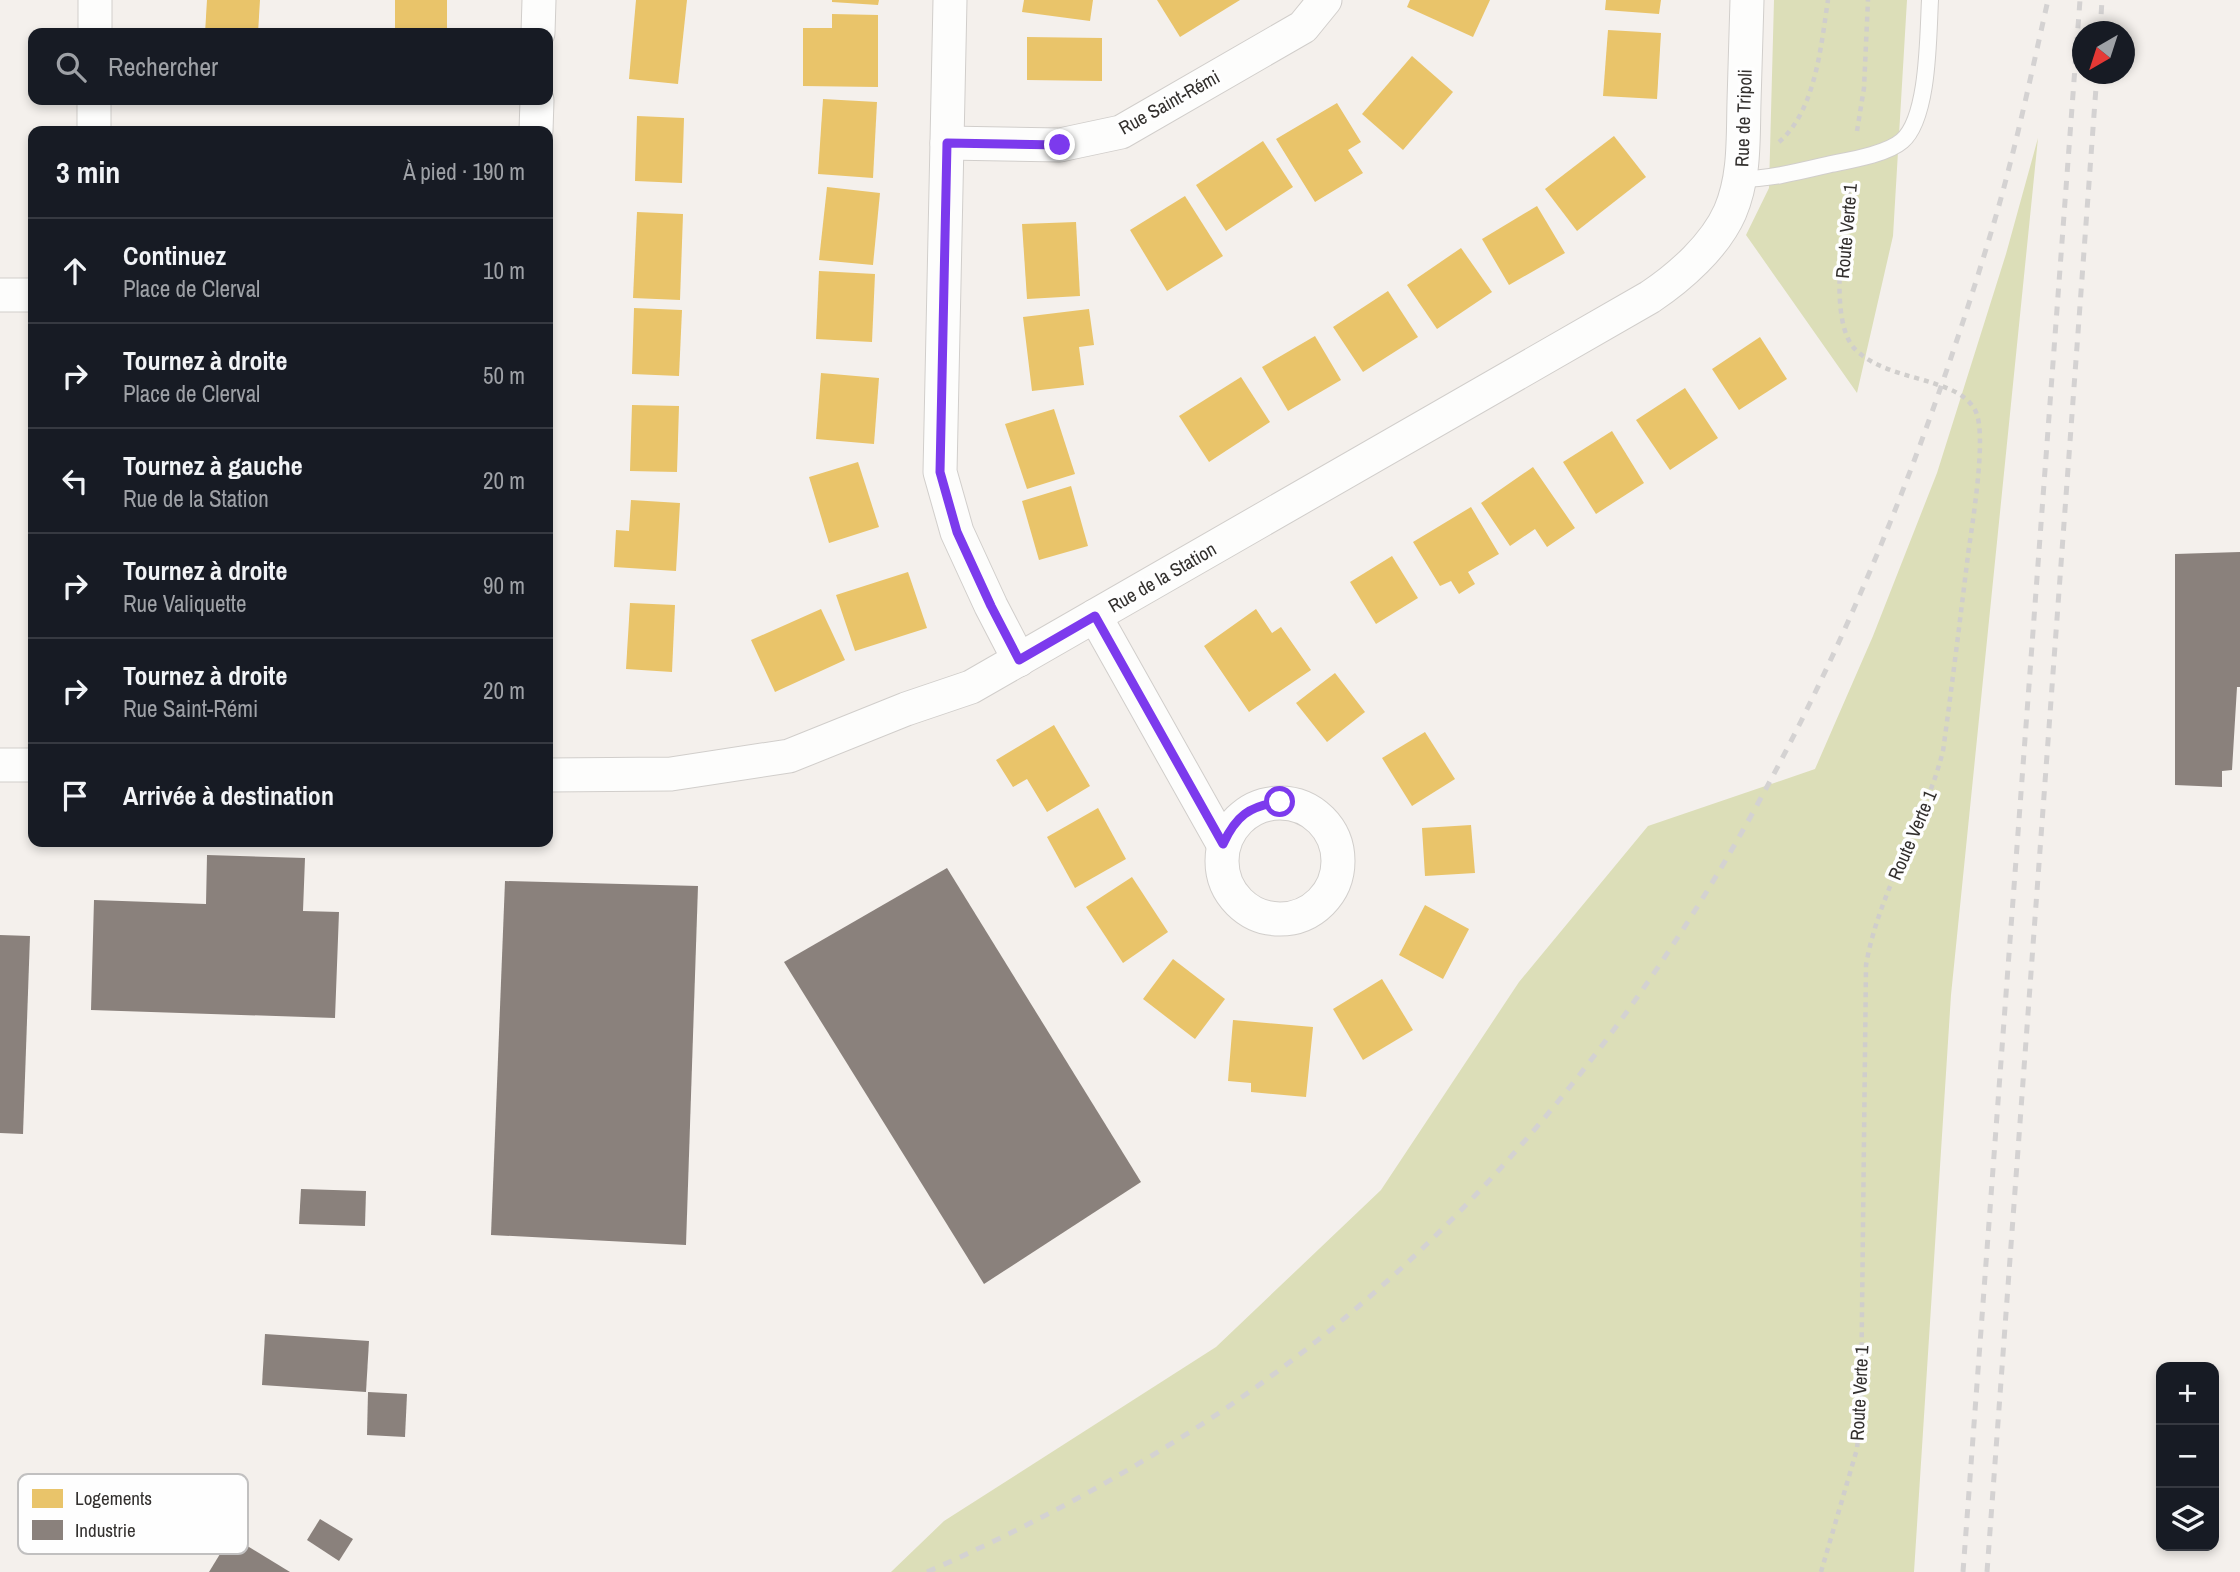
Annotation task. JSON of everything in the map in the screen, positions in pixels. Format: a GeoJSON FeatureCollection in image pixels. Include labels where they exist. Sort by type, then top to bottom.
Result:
{"type":"FeatureCollection","features":[{"type":"Feature","properties":{"kind":"street"},"geometry":{"type":"LineString","coordinates":[[94,0],[94,28]]}},
{"type":"Feature","properties":{"kind":"street"},"geometry":{"type":"LineString","coordinates":[[538,28],[539,0]]}},
{"type":"Feature","properties":{"kind":"street"},"geometry":{"type":"LineString","coordinates":[[950,0],[940,472],[957,532],[1019,660]]}},
{"type":"Feature","properties":{"kind":"street","name":"Rue Saint-Rémi"},"geometry":{"type":"LineString","coordinates":[[947,143],[1060,145],[1121,132],[1303,27],[1325,0]]}},
{"type":"Feature","properties":{"kind":"street","name":"Rue de Tripoli"},"geometry":{"type":"LineString","coordinates":[[1719,231],[1730,213],[1742,165],[1747,0]]}},
{"type":"Feature","properties":{"kind":"street"},"geometry":{"type":"LineString","coordinates":[[94,105],[94,126]]}},
{"type":"Feature","properties":{"kind":"street"},"geometry":{"type":"LineString","coordinates":[[536,126],[537,105]]}},
{"type":"Feature","properties":{"kind":"street","name":"Rue de la Station"},"geometry":{"type":"LineString","coordinates":[[553,775],[671,774],[789,756],[906,709],[971,687],[1650,297],[1685,270],[1719,231]]}},
{"type":"Feature","properties":{"kind":"street"},"geometry":{"type":"LineString","coordinates":[[0,295],[28,295]]}},
{"type":"Feature","properties":{"kind":"street"},"geometry":{"type":"LineString","coordinates":[[1095,616],[1223,844]]}},
{"type":"Feature","properties":{"kind":"street"},"geometry":{"type":"LineString","coordinates":[[0,765],[28,765]]}},
{"type":"Feature","properties":{"kind":"lane"},"geometry":{"type":"LineString","coordinates":[[1742,165],[1783,175],[1853,159],[1902,141],[1911,130],[1923,93],[1930,0]]}},
{"type":"Feature","properties":{"kind":"path"},"geometry":{"type":"LineString","coordinates":[[1742,165],[1780,141],[1789,133],[1800,114],[1819,59],[1828,0]]}},
{"type":"Feature","properties":{"kind":"path"},"geometry":{"type":"LineString","coordinates":[[1856,140],[1864,88],[1868,0]]}},
{"type":"Feature","properties":{"kind":"path","name":"Route Verte 1"},"geometry":{"type":"LineString","coordinates":[[1821,1572],[1857,1449],[1859,1429],[1866,965],[1877,920],[1933,787],[1943,751],[1973,514],[1979,432],[1975,410],[1964,396],[1870,360],[1855,350],[1847,337],[1842,314],[1840,253],[1849,185]]}},
{"type":"Feature","properties":{"kind":"green space"},"geometry":{"type":"Polygon","coordinates":[[[1774,0],[1907,0],[1893,236],[1857,393],[1746,235],[1769,188],[1774,0]]]}},
{"type":"Feature","properties":{"kind":"green space"},"geometry":{"type":"Polygon","coordinates":[[[2038,138],[1951,995],[1914,1572],[891,1572],[944,1521],[1216,1347],[1381,1190],[1519,982],[1648,826],[1815,769],[1873,636],[1937,473],[2006,254],[2038,138]]]}},
{"type":"Feature","properties":{"kind":"building: Logements"},"geometry":{"type":"Polygon","coordinates":[[[207,0],[260,0],[258,28],[205,28],[207,0]]]}},
{"type":"Feature","properties":{"kind":"building: Logements"},"geometry":{"type":"Polygon","coordinates":[[[395,0],[447,0],[447,28],[395,28],[395,0]]]}},
{"type":"Feature","properties":{"kind":"building: Logements"},"geometry":{"type":"Polygon","coordinates":[[[636,0],[687,0],[678,84],[629,79],[636,0]]]}},
{"type":"Feature","properties":{"kind":"building: Logements"},"geometry":{"type":"Polygon","coordinates":[[[832,0],[879,0],[878,5],[832,0]]]}},
{"type":"Feature","properties":{"kind":"building: Logements"},"geometry":{"type":"Polygon","coordinates":[[[1024,0],[1093,0],[1090,21],[1022,12],[1024,0]]]}},
{"type":"Feature","properties":{"kind":"building: Logements"},"geometry":{"type":"Polygon","coordinates":[[[1157,0],[1240,0],[1180,37],[1157,0]]]}},
{"type":"Feature","properties":{"kind":"building: Logements"},"geometry":{"type":"Polygon","coordinates":[[[1410,0],[1490,0],[1473,37],[1407,7],[1410,0]]]}},
{"type":"Feature","properties":{"kind":"building: Logements"},"geometry":{"type":"Polygon","coordinates":[[[1606,0],[1661,0],[1659,14],[1605,10],[1606,0]]]}},
{"type":"Feature","properties":{"kind":"building: Logements"},"geometry":{"type":"Polygon","coordinates":[[[832,14],[878,15],[878,87],[803,86],[803,28],[832,28],[832,14]]]}},
{"type":"Feature","properties":{"kind":"building: Logements"},"geometry":{"type":"Polygon","coordinates":[[[1608,30],[1661,33],[1657,99],[1603,96],[1608,30]]]}},
{"type":"Feature","properties":{"kind":"building: Logements"},"geometry":{"type":"Polygon","coordinates":[[[1027,37],[1102,38],[1102,81],[1027,80],[1027,37]]]}},
{"type":"Feature","properties":{"kind":"building: Logements"},"geometry":{"type":"Polygon","coordinates":[[[1412,56],[1453,92],[1403,150],[1362,114],[1412,56]]]}},
{"type":"Feature","properties":{"kind":"building: Logements"},"geometry":{"type":"Polygon","coordinates":[[[823,99],[877,102],[873,178],[818,174],[823,99]]]}},
{"type":"Feature","properties":{"kind":"building: Logements"},"geometry":{"type":"Polygon","coordinates":[[[1337,103],[1361,142],[1348,150],[1363,173],[1315,202],[1276,139],[1337,103]]]}},
{"type":"Feature","properties":{"kind":"building: Logements"},"geometry":{"type":"Polygon","coordinates":[[[637,116],[684,118],[682,183],[635,181],[637,116]]]}},
{"type":"Feature","properties":{"kind":"building: Logements"},"geometry":{"type":"Polygon","coordinates":[[[1614,136],[1646,177],[1577,231],[1545,189],[1614,136]]]}},
{"type":"Feature","properties":{"kind":"building: Logements"},"geometry":{"type":"Polygon","coordinates":[[[1263,141],[1293,187],[1226,231],[1196,185],[1263,141]]]}},
{"type":"Feature","properties":{"kind":"building: Logements"},"geometry":{"type":"Polygon","coordinates":[[[827,187],[880,193],[873,265],[819,260],[827,187]]]}},
{"type":"Feature","properties":{"kind":"building: Logements"},"geometry":{"type":"Polygon","coordinates":[[[1185,196],[1223,256],[1167,291],[1130,230],[1185,196]]]}},
{"type":"Feature","properties":{"kind":"building: Logements"},"geometry":{"type":"Polygon","coordinates":[[[1537,206],[1565,253],[1509,285],[1482,239],[1537,206]]]}},
{"type":"Feature","properties":{"kind":"building: Logements"},"geometry":{"type":"Polygon","coordinates":[[[637,212],[683,214],[680,300],[633,298],[637,212]]]}},
{"type":"Feature","properties":{"kind":"building: Logements"},"geometry":{"type":"Polygon","coordinates":[[[1076,222],[1080,296],[1027,299],[1022,224],[1076,222]]]}},
{"type":"Feature","properties":{"kind":"building: Logements"},"geometry":{"type":"Polygon","coordinates":[[[1461,248],[1492,292],[1437,329],[1407,285],[1461,248]]]}},
{"type":"Feature","properties":{"kind":"building: Logements"},"geometry":{"type":"Polygon","coordinates":[[[819,271],[875,274],[872,342],[816,339],[819,271]]]}},
{"type":"Feature","properties":{"kind":"building: Logements"},"geometry":{"type":"Polygon","coordinates":[[[1388,291],[1418,337],[1363,372],[1333,327],[1388,291]]]}},
{"type":"Feature","properties":{"kind":"building: Logements"},"geometry":{"type":"Polygon","coordinates":[[[634,308],[682,310],[679,376],[632,374],[634,308]]]}},
{"type":"Feature","properties":{"kind":"building: Logements"},"geometry":{"type":"Polygon","coordinates":[[[1089,309],[1094,345],[1079,347],[1084,385],[1032,391],[1023,317],[1089,309]]]}},
{"type":"Feature","properties":{"kind":"building: Logements"},"geometry":{"type":"Polygon","coordinates":[[[1315,336],[1341,380],[1288,411],[1262,367],[1315,336]]]}},
{"type":"Feature","properties":{"kind":"building: Logements"},"geometry":{"type":"Polygon","coordinates":[[[1760,337],[1787,379],[1739,410],[1712,369],[1760,337]]]}},
{"type":"Feature","properties":{"kind":"building: Logements"},"geometry":{"type":"Polygon","coordinates":[[[821,373],[879,378],[874,444],[816,439],[821,373]]]}},
{"type":"Feature","properties":{"kind":"building: Logements"},"geometry":{"type":"Polygon","coordinates":[[[1241,377],[1270,422],[1209,462],[1179,416],[1241,377]]]}},
{"type":"Feature","properties":{"kind":"building: Logements"},"geometry":{"type":"Polygon","coordinates":[[[1685,388],[1718,438],[1670,470],[1636,420],[1685,388]]]}},
{"type":"Feature","properties":{"kind":"building: Logements"},"geometry":{"type":"Polygon","coordinates":[[[632,405],[679,406],[677,472],[630,471],[632,405]]]}},
{"type":"Feature","properties":{"kind":"building: Logements"},"geometry":{"type":"Polygon","coordinates":[[[1054,409],[1075,474],[1027,489],[1005,424],[1054,409]]]}},
{"type":"Feature","properties":{"kind":"building: Logements"},"geometry":{"type":"Polygon","coordinates":[[[1612,431],[1644,483],[1596,514],[1563,462],[1612,431]]]}},
{"type":"Feature","properties":{"kind":"building: Logements"},"geometry":{"type":"Polygon","coordinates":[[[858,462],[879,527],[829,543],[809,477],[858,462]]]}},
{"type":"Feature","properties":{"kind":"building: Logements"},"geometry":{"type":"Polygon","coordinates":[[[1533,467],[1575,528],[1547,547],[1535,529],[1510,546],[1481,503],[1533,467]]]}},
{"type":"Feature","properties":{"kind":"building: Logements"},"geometry":{"type":"Polygon","coordinates":[[[1071,486],[1088,546],[1039,560],[1022,501],[1071,486]]]}},
{"type":"Feature","properties":{"kind":"building: Logements"},"geometry":{"type":"Polygon","coordinates":[[[631,500],[680,503],[676,571],[614,567],[616,530],[629,531],[631,500]]]}},
{"type":"Feature","properties":{"kind":"building: Logements"},"geometry":{"type":"Polygon","coordinates":[[[1471,507],[1499,554],[1468,572],[1475,584],[1459,594],[1451,581],[1440,586],[1413,542],[1471,507]]]}},
{"type":"Feature","properties":{"kind":"building: Logements"},"geometry":{"type":"Polygon","coordinates":[[[1392,556],[1418,598],[1376,624],[1350,582],[1392,556]]]}},
{"type":"Feature","properties":{"kind":"building: Logements"},"geometry":{"type":"Polygon","coordinates":[[[908,572],[927,628],[855,651],[836,595],[908,572]]]}},
{"type":"Feature","properties":{"kind":"building: Logements"},"geometry":{"type":"Polygon","coordinates":[[[630,603],[675,605],[672,672],[626,669],[630,603]]]}},
{"type":"Feature","properties":{"kind":"building: Logements"},"geometry":{"type":"Polygon","coordinates":[[[821,609],[845,660],[775,692],[751,640],[821,609]]]}},
{"type":"Feature","properties":{"kind":"building: Logements"},"geometry":{"type":"Polygon","coordinates":[[[1256,609],[1272,633],[1281,627],[1311,670],[1249,712],[1204,646],[1256,609]]]}},
{"type":"Feature","properties":{"kind":"building: Logements"},"geometry":{"type":"Polygon","coordinates":[[[1335,673],[1365,712],[1327,742],[1296,703],[1335,673]]]}},
{"type":"Feature","properties":{"kind":"building: Logements"},"geometry":{"type":"Polygon","coordinates":[[[1054,725],[1090,786],[1047,812],[1027,779],[1013,787],[996,760],[1054,725]]]}},
{"type":"Feature","properties":{"kind":"building: Logements"},"geometry":{"type":"Polygon","coordinates":[[[1425,732],[1455,779],[1412,806],[1382,758],[1425,732]]]}},
{"type":"Feature","properties":{"kind":"building: Logements"},"geometry":{"type":"Polygon","coordinates":[[[1098,808],[1126,859],[1075,888],[1047,837],[1098,808]]]}},
{"type":"Feature","properties":{"kind":"building: Logements"},"geometry":{"type":"Polygon","coordinates":[[[1471,825],[1475,873],[1425,876],[1422,828],[1471,825]]]}},
{"type":"Feature","properties":{"kind":"building: Logements"},"geometry":{"type":"Polygon","coordinates":[[[1132,877],[1168,932],[1123,963],[1086,907],[1132,877]]]}},
{"type":"Feature","properties":{"kind":"building: Logements"},"geometry":{"type":"Polygon","coordinates":[[[1425,905],[1469,929],[1443,979],[1399,955],[1425,905]]]}},
{"type":"Feature","properties":{"kind":"building: Logements"},"geometry":{"type":"Polygon","coordinates":[[[1173,959],[1225,999],[1195,1039],[1143,999],[1173,959]]]}},
{"type":"Feature","properties":{"kind":"building: Logements"},"geometry":{"type":"Polygon","coordinates":[[[1382,979],[1413,1030],[1363,1060],[1333,1009],[1382,979]]]}},
{"type":"Feature","properties":{"kind":"building: Logements"},"geometry":{"type":"Polygon","coordinates":[[[1233,1020],[1313,1027],[1306,1097],[1251,1092],[1251,1083],[1228,1081],[1233,1020]]]}},
{"type":"Feature","properties":{"kind":"building: Industrie"},"geometry":{"type":"Polygon","coordinates":[[[2240,552],[2240,687],[2237,687],[2232,770],[2222,771],[2222,787],[2175,785],[2175,554],[2240,552]]]}},
{"type":"Feature","properties":{"kind":"building: Industrie"},"geometry":{"type":"Polygon","coordinates":[[[207,855],[305,858],[303,911],[339,912],[335,1018],[91,1010],[94,900],[206,904],[207,855]]]}},
{"type":"Feature","properties":{"kind":"building: Industrie"},"geometry":{"type":"Polygon","coordinates":[[[947,868],[1141,1182],[984,1284],[784,962],[947,868]]]}},
{"type":"Feature","properties":{"kind":"building: Industrie"},"geometry":{"type":"Polygon","coordinates":[[[505,881],[698,886],[686,1245],[491,1235],[505,881]]]}},
{"type":"Feature","properties":{"kind":"building: Industrie"},"geometry":{"type":"Polygon","coordinates":[[[0,935],[30,936],[23,1134],[0,1133],[0,935]]]}},
{"type":"Feature","properties":{"kind":"building: Industrie"},"geometry":{"type":"Polygon","coordinates":[[[301,1189],[366,1191],[365,1226],[299,1224],[301,1189]]]}},
{"type":"Feature","properties":{"kind":"building: Industrie"},"geometry":{"type":"Polygon","coordinates":[[[265,1334],[369,1341],[366,1392],[262,1385],[265,1334]]]}},
{"type":"Feature","properties":{"kind":"building: Industrie"},"geometry":{"type":"Polygon","coordinates":[[[368,1392],[407,1394],[405,1437],[367,1435],[368,1392]]]}},
{"type":"Feature","properties":{"kind":"building: Industrie"},"geometry":{"type":"Polygon","coordinates":[[[320,1519],[353,1539],[339,1561],[307,1540],[320,1519]]]}},
{"type":"Feature","properties":{"kind":"building: Industrie"},"geometry":{"type":"Polygon","coordinates":[[[248,1546],[290,1572],[209,1572],[220,1554],[248,1554],[248,1546]]]}},
{"type":"Feature","properties":{"kind":"railway"},"geometry":{"type":"LineString","coordinates":[[927,1572],[1076,1499],[1184,1436],[1219,1413],[1365,1301],[1494,1175],[1608,1037],[1708,889],[1796,732],[1871,568],[1937,399],[1993,226],[2016,142],[2048,0]]}},
{"type":"Feature","properties":{"kind":"railway"},"geometry":{"type":"LineString","coordinates":[[1963,1572],[2080,0]]}},
{"type":"Feature","properties":{"kind":"railway"},"geometry":{"type":"LineString","coordinates":[[2101,21],[2102,0]]}},
{"type":"Feature","properties":{"kind":"railway"},"geometry":{"type":"LineString","coordinates":[[1987,1572],[2096,84]]}},
{"type":"Feature","properties":{"kind":"route"},"geometry":{"type":"LineString","coordinates":[[1060,145],[947,143],[940,472],[957,532],[1019,660],[1095,616],[1223,844],[1231,827],[1244,813],[1261,804],[1280,802]]}}]}
